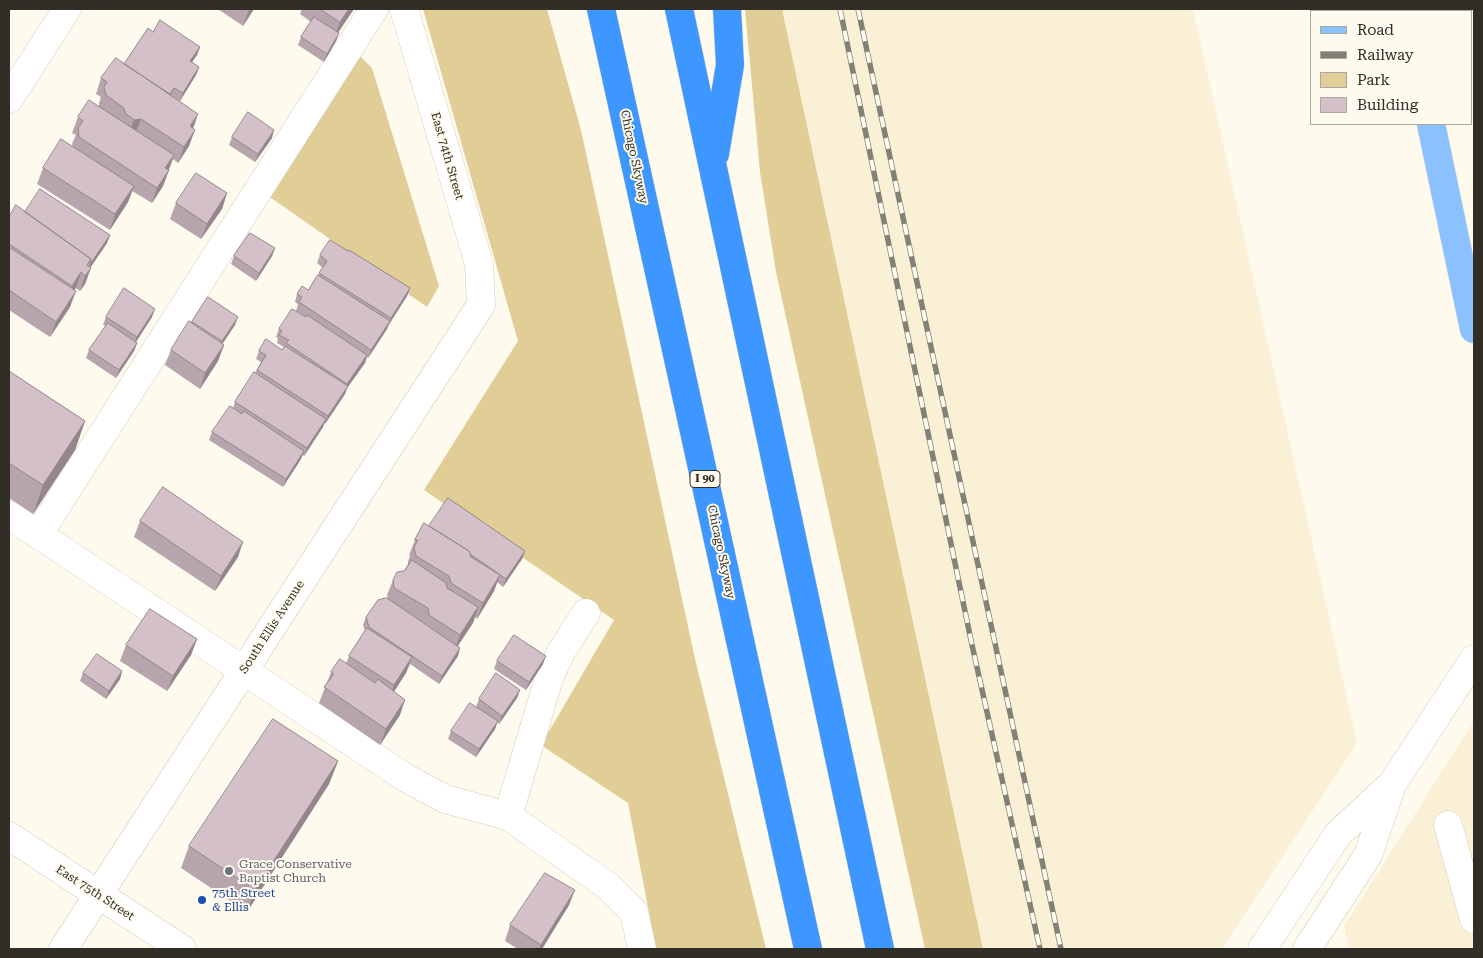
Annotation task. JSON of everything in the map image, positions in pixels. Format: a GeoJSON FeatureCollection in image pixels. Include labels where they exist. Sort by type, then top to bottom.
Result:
{"type":"FeatureCollection","features":[{"type":"Feature","properties":{"kind":"highway","name":"Chicago Skyway"},"geometry":{"type":"LineString","coordinates":[[602,9],[808,949]]}},
{"type":"Feature","properties":{"kind":"highway"},"geometry":{"type":"LineString","coordinates":[[679,9],[880,949]]}},
{"type":"Feature","properties":{"kind":"highway"},"geometry":{"type":"LineString","coordinates":[[713,168],[730,65],[727,9]]}},
{"type":"Feature","properties":{"kind":"main road"},"geometry":{"type":"LineString","coordinates":[[1431,125],[1474,329]]}},
{"type":"Feature","properties":{"kind":"street"},"geometry":{"type":"LineString","coordinates":[[9,99],[67,9]]}},
{"type":"Feature","properties":{"kind":"street"},"geometry":{"type":"LineString","coordinates":[[38,535],[374,9]]}},
{"type":"Feature","properties":{"kind":"street","name":"East 74th Street"},"geometry":{"type":"LineString","coordinates":[[404,9],[479,264],[481,305]]}},
{"type":"Feature","properties":{"kind":"street","name":"South Ellis Avenue"},"geometry":{"type":"LineString","coordinates":[[63,949],[481,305]]}},
{"type":"Feature","properties":{"kind":"street"},"geometry":{"type":"LineString","coordinates":[[9,516],[406,778],[445,799],[508,816],[609,887],[634,912],[642,949]]}},
{"type":"Feature","properties":{"kind":"street"},"geometry":{"type":"LineString","coordinates":[[508,816],[549,678],[561,652],[586,614]]}},
{"type":"Feature","properties":{"kind":"street"},"geometry":{"type":"LineString","coordinates":[[1262,949],[1338,834],[1392,784],[1474,659]]}},
{"type":"Feature","properties":{"kind":"street"},"geometry":{"type":"LineString","coordinates":[[1307,949],[1368,855],[1392,784]]}},
{"type":"Feature","properties":{"kind":"street"},"geometry":{"type":"LineString","coordinates":[[1448,825],[1474,919]]}},
{"type":"Feature","properties":{"kind":"street","name":"East 75th Street"},"geometry":{"type":"LineString","coordinates":[[9,836],[182,949]]}},
{"type":"Feature","properties":{"kind":"shaded area"},"geometry":{"type":"Polygon","coordinates":[[[782,9],[1193,9],[1357,743],[1222,949],[983,949],[782,9]]]}},
{"type":"Feature","properties":{"kind":"shaded area"},"geometry":{"type":"Polygon","coordinates":[[[1474,721],[1474,949],[1349,949],[1344,926],[1474,721]]]}},
{"type":"Feature","properties":{"kind":"green space"},"geometry":{"type":"Polygon","coordinates":[[[423,9],[547,9],[581,130],[695,659],[766,949],[656,949],[628,803],[541,745],[614,620],[424,490],[518,341],[423,9]]]}},
{"type":"Feature","properties":{"kind":"green space"},"geometry":{"type":"Polygon","coordinates":[[[745,9],[782,9],[983,949],[925,949],[776,272],[760,172],[745,9]]]}},
{"type":"Feature","properties":{"kind":"green space"},"geometry":{"type":"Polygon","coordinates":[[[359,55],[372,68],[439,286],[427,307],[267,195],[359,55]]]}},
{"type":"Feature","properties":{"kind":"building"},"geometry":{"type":"Polygon","coordinates":[[[320,9],[349,9],[340,22],[320,9]]]}},
{"type":"Feature","properties":{"kind":"building"},"geometry":{"type":"Polygon","coordinates":[[[314,17],[339,33],[327,54],[301,37],[314,17]]]}},
{"type":"Feature","properties":{"kind":"building"},"geometry":{"type":"Polygon","coordinates":[[[160,20],[200,47],[190,61],[199,67],[183,93],[174,88],[170,94],[124,64],[148,28],[153,32],[160,20]]]}},
{"type":"Feature","properties":{"kind":"building"},"geometry":{"type":"Polygon","coordinates":[[[116,58],[198,114],[190,126],[195,130],[184,147],[141,119],[134,120],[125,113],[124,108],[106,95],[104,87],[107,82],[101,78],[116,58]]]}},
{"type":"Feature","properties":{"kind":"building"},"geometry":{"type":"Polygon","coordinates":[[[89,100],[174,155],[165,168],[169,170],[157,188],[79,137],[78,128],[83,121],[78,117],[89,100]]]}},
{"type":"Feature","properties":{"kind":"building"},"geometry":{"type":"Polygon","coordinates":[[[248,112],[274,130],[258,154],[232,137],[248,112]]]}},
{"type":"Feature","properties":{"kind":"building"},"geometry":{"type":"Polygon","coordinates":[[[61,139],[134,186],[115,214],[43,168],[61,139]]]}},
{"type":"Feature","properties":{"kind":"building"},"geometry":{"type":"Polygon","coordinates":[[[196,173],[227,193],[207,224],[176,203],[196,173]]]}},
{"type":"Feature","properties":{"kind":"building"},"geometry":{"type":"Polygon","coordinates":[[[40,189],[110,235],[91,263],[91,259],[25,212],[40,189]]]}},
{"type":"Feature","properties":{"kind":"building"},"geometry":{"type":"Polygon","coordinates":[[[16,205],[91,259],[87,265],[91,268],[85,276],[81,272],[72,286],[9,244],[9,217],[16,205]]]}},
{"type":"Feature","properties":{"kind":"building"},"geometry":{"type":"Polygon","coordinates":[[[250,233],[275,248],[259,273],[234,256],[250,233]]]}},
{"type":"Feature","properties":{"kind":"building"},"geometry":{"type":"Polygon","coordinates":[[[330,240],[410,288],[391,318],[319,273],[327,261],[320,255],[330,240]]]}},
{"type":"Feature","properties":{"kind":"building"},"geometry":{"type":"Polygon","coordinates":[[[9,247],[76,291],[56,322],[9,290],[9,247]]]}},
{"type":"Feature","properties":{"kind":"building"},"geometry":{"type":"Polygon","coordinates":[[[318,275],[390,321],[371,350],[299,302],[302,297],[297,294],[302,286],[308,290],[318,275]]]}},
{"type":"Feature","properties":{"kind":"building"},"geometry":{"type":"Polygon","coordinates":[[[124,288],[155,309],[137,337],[106,317],[124,288]]]}},
{"type":"Feature","properties":{"kind":"building"},"geometry":{"type":"Polygon","coordinates":[[[208,297],[238,317],[222,341],[192,322],[208,297]]]}},
{"type":"Feature","properties":{"kind":"building"},"geometry":{"type":"Polygon","coordinates":[[[292,309],[306,317],[307,315],[367,355],[347,384],[286,343],[289,340],[279,335],[282,331],[279,329],[292,309]]]}},
{"type":"Feature","properties":{"kind":"building"},"geometry":{"type":"Polygon","coordinates":[[[189,321],[224,345],[205,373],[171,350],[189,321]]]}},
{"type":"Feature","properties":{"kind":"building"},"geometry":{"type":"Polygon","coordinates":[[[108,323],[137,343],[119,370],[89,350],[108,323]]]}},
{"type":"Feature","properties":{"kind":"building"},"geometry":{"type":"Polygon","coordinates":[[[266,339],[282,350],[285,346],[348,386],[328,416],[257,370],[266,355],[259,351],[266,339]]]}},
{"type":"Feature","properties":{"kind":"building"},"geometry":{"type":"Polygon","coordinates":[[[9,371],[85,421],[43,485],[9,463],[9,371]]]}},
{"type":"Feature","properties":{"kind":"building"},"geometry":{"type":"Polygon","coordinates":[[[254,372],[326,419],[307,448],[235,402],[254,372]]]}},
{"type":"Feature","properties":{"kind":"building"},"geometry":{"type":"Polygon","coordinates":[[[230,406],[242,414],[244,411],[304,451],[286,479],[212,432],[230,406]]]}},
{"type":"Feature","properties":{"kind":"building"},"geometry":{"type":"Polygon","coordinates":[[[163,487],[243,542],[221,576],[140,521],[163,487]]]}},
{"type":"Feature","properties":{"kind":"building"},"geometry":{"type":"Polygon","coordinates":[[[448,498],[525,551],[506,579],[470,554],[469,551],[429,526],[448,498]]]}},
{"type":"Feature","properties":{"kind":"building"},"geometry":{"type":"Polygon","coordinates":[[[424,523],[469,551],[471,557],[500,575],[483,603],[451,583],[449,576],[416,556],[414,547],[418,540],[415,540],[424,523]]]}},
{"type":"Feature","properties":{"kind":"building"},"geometry":{"type":"Polygon","coordinates":[[[412,560],[446,583],[447,588],[478,607],[460,635],[429,615],[428,608],[394,588],[393,580],[397,572],[404,571],[412,560]]]}},
{"type":"Feature","properties":{"kind":"building"},"geometry":{"type":"Polygon","coordinates":[[[387,598],[460,648],[442,676],[369,627],[366,617],[378,600],[387,598]]]}},
{"type":"Feature","properties":{"kind":"building"},"geometry":{"type":"Polygon","coordinates":[[[150,609],[197,639],[173,676],[126,645],[150,609]]]}},
{"type":"Feature","properties":{"kind":"building"},"geometry":{"type":"Polygon","coordinates":[[[367,628],[412,657],[394,685],[349,656],[367,628]]]}},
{"type":"Feature","properties":{"kind":"building"},"geometry":{"type":"Polygon","coordinates":[[[514,635],[546,656],[529,682],[497,661],[514,635]]]}},
{"type":"Feature","properties":{"kind":"building"},"geometry":{"type":"Polygon","coordinates":[[[97,654],[122,671],[109,691],[83,673],[97,654]]]}},
{"type":"Feature","properties":{"kind":"building"},"geometry":{"type":"Polygon","coordinates":[[[340,659],[375,683],[378,679],[405,700],[386,729],[324,687],[334,674],[331,672],[340,659]]]}},
{"type":"Feature","properties":{"kind":"building"},"geometry":{"type":"Polygon","coordinates":[[[496,673],[520,690],[502,716],[479,699],[496,673]]]}},
{"type":"Feature","properties":{"kind":"building"},"geometry":{"type":"Polygon","coordinates":[[[470,703],[498,721],[479,749],[451,731],[470,703]]]}},
{"type":"Feature","properties":{"kind":"building"},"geometry":{"type":"Polygon","coordinates":[[[273,719],[338,761],[255,890],[189,846],[273,719]]]}},
{"type":"Feature","properties":{"kind":"building"},"geometry":{"type":"Polygon","coordinates":[[[545,873],[575,890],[541,945],[510,925],[545,873]]]}},
{"type":"Feature","properties":{"kind":"railway"},"geometry":{"type":"LineString","coordinates":[[840,9],[972,645],[1040,949]]}},
{"type":"Feature","properties":{"kind":"railway"},"geometry":{"type":"LineString","coordinates":[[858,9],[1061,949]]}},
{"type":"Feature","properties":{"kind":"place","name":"Grace Conservative Baptist Church"},"geometry":{"type":"Point","coordinates":[229,871]}},
{"type":"Feature","properties":{"kind":"place","name":"75th Street & Ellis"},"geometry":{"type":"Point","coordinates":[202,900]}}]}
